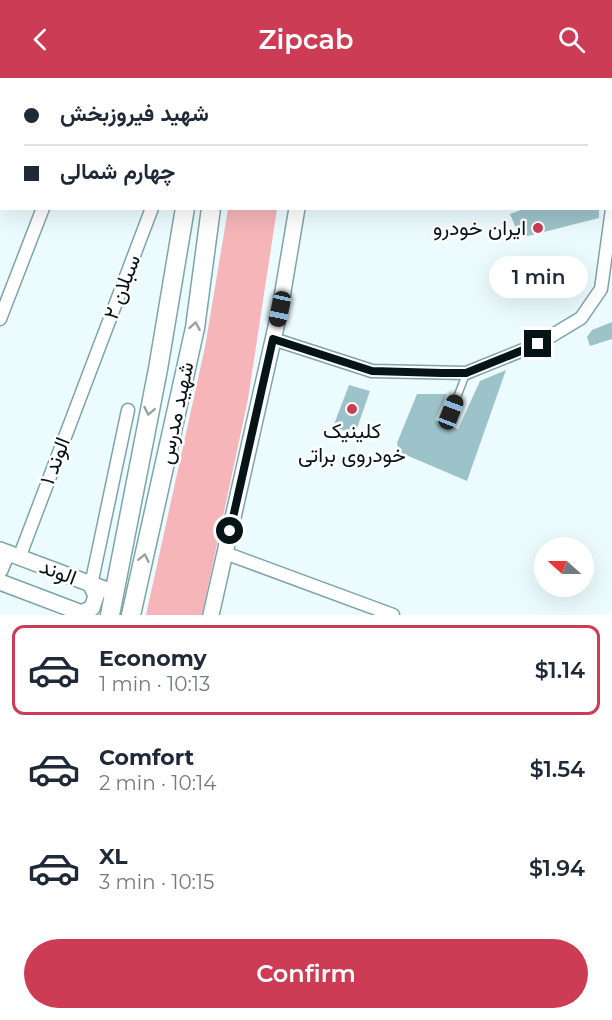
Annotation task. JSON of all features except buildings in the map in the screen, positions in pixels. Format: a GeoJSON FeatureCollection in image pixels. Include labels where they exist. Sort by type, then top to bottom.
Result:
{"type":"FeatureCollection","features":[{"type":"Feature","properties":{"kind":"main road","name":"شهید مدرس"},"geometry":{"type":"LineString","coordinates":[[110,615],[158,369],[185,210]]}},
{"type":"Feature","properties":{"kind":"main road","name":"شهید مدرس"},"geometry":{"type":"LineString","coordinates":[[131,615],[195,328],[211,210]]}},
{"type":"Feature","properties":{"kind":"main road"},"geometry":{"type":"LineString","coordinates":[[158,369],[184,375]]}},
{"type":"Feature","properties":{"kind":"street"},"geometry":{"type":"LineString","coordinates":[[0,319],[43,210]]}},
{"type":"Feature","properties":{"kind":"street","name":"سبلان ۲"},"geometry":{"type":"LineString","coordinates":[[91,365],[151,210]]}},
{"type":"Feature","properties":{"kind":"street"},"geometry":{"type":"LineString","coordinates":[[211,615],[273,339],[297,210]]}},
{"type":"Feature","properties":{"kind":"street"},"geometry":{"type":"LineString","coordinates":[[273,339],[372,371],[466,373],[538,344],[581,318],[601,289],[612,210]]}},
{"type":"Feature","properties":{"kind":"street","name":"الوند ۱"},"geometry":{"type":"LineString","coordinates":[[9,554],[91,365]]}},
{"type":"Feature","properties":{"kind":"street"},"geometry":{"type":"LineString","coordinates":[[84,614],[92,608],[96,596],[91,585],[128,410]]}},
{"type":"Feature","properties":{"kind":"street"},"geometry":{"type":"LineString","coordinates":[[225,553],[393,615]]}},
{"type":"Feature","properties":{"kind":"street"},"geometry":{"type":"LineString","coordinates":[[0,570],[9,554]]}},
{"type":"Feature","properties":{"kind":"street","name":"الوند"},"geometry":{"type":"LineString","coordinates":[[9,554],[115,593]]}},
{"type":"Feature","properties":{"kind":"street","name":"الوند"},"geometry":{"type":"LineString","coordinates":[[0,582],[58,610],[84,614]]}},
{"type":"Feature","properties":{"kind":"lane"},"geometry":{"type":"LineString","coordinates":[[451,412],[466,373]]}},
{"type":"Feature","properties":{"kind":"shaded area"},"geometry":{"type":"Polygon","coordinates":[[[228,210],[277,210],[248,399],[202,615],[146,615],[205,347],[228,210]]]}},
{"type":"Feature","properties":{"kind":"place","name":"ایران خودرو"},"geometry":{"type":"Point","coordinates":[538,228]}},
{"type":"Feature","properties":{"kind":"place","name":"کلینیک خودروی براتی"},"geometry":{"type":"Point","coordinates":[352,409]}},
{"type":"Feature","properties":{"kind":"route"},"geometry":{"type":"LineString","coordinates":[[230,531],[273,339],[372,371],[442,373],[466,373],[538,344]]}}]}
